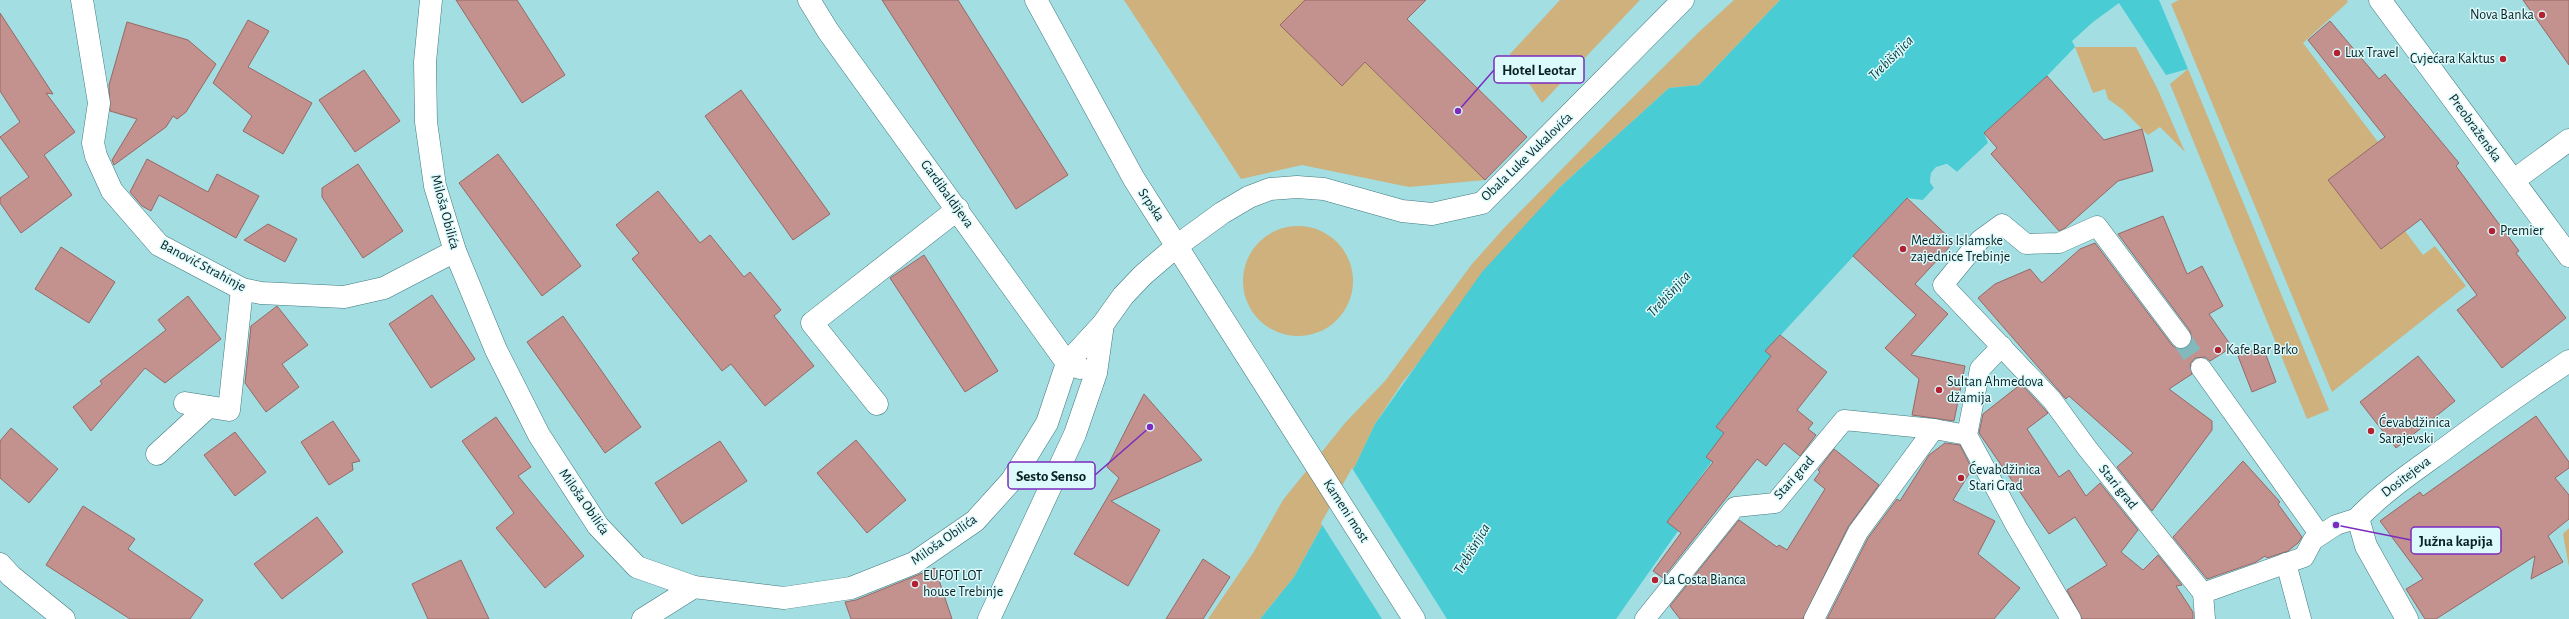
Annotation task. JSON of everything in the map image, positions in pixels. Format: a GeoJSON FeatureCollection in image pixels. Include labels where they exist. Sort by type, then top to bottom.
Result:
{"type":"FeatureCollection","features":[{"type":"Feature","properties":{"kind":"street","name":"Banović Strahinje"},"geometry":{"type":"LineString","coordinates":[[82,0],[98,103],[94,143],[96,156],[112,191],[159,245],[242,289],[261,294],[344,297],[384,288],[454,251]]}},
{"type":"Feature","properties":{"kind":"street","name":"Miloša Obilića"},"geometry":{"type":"LineString","coordinates":[[431,0],[425,62],[426,122],[435,186],[454,251],[496,350],[539,435],[598,526],[638,567],[694,587],[784,598],[851,588],[914,563],[975,521],[1012,480],[1047,423],[1067,363],[1103,324]]}},
{"type":"Feature","properties":{"kind":"street","name":"Gardibaldijeva"},"geometry":{"type":"LineString","coordinates":[[809,0],[828,31],[958,209],[1067,363]]}},
{"type":"Feature","properties":{"kind":"street","name":"Srpska"},"geometry":{"type":"LineString","coordinates":[[1036,0],[1134,179],[1178,245],[1277,404]]}},
{"type":"Feature","properties":{"kind":"street","name":"Obala Luke Vukalovića"},"geometry":{"type":"LineString","coordinates":[[1103,324],[1123,296],[1143,275],[1178,245],[1222,213],[1249,197],[1270,189],[1297,187],[1324,189],[1402,211],[1432,214],[1482,203],[1683,0]]}},
{"type":"Feature","properties":{"kind":"street","name":"Preobraženska"},"geometry":{"type":"LineString","coordinates":[[2380,0],[2569,256]]}},
{"type":"Feature","properties":{"kind":"street"},"geometry":{"type":"LineString","coordinates":[[2514,180],[2569,140]]}},
{"type":"Feature","properties":{"kind":"street"},"geometry":{"type":"LineString","coordinates":[[877,404],[812,323],[958,209]]}},
{"type":"Feature","properties":{"kind":"street","name":"Stari grad"},"geometry":{"type":"LineString","coordinates":[[2181,338],[2097,226],[2059,243],[2026,244],[2002,224],[1980,240],[1943,285],[2052,400],[2087,448],[2203,592]]}},
{"type":"Feature","properties":{"kind":"street"},"geometry":{"type":"LineString","coordinates":[[185,403],[229,410],[242,289]]}},
{"type":"Feature","properties":{"kind":"street"},"geometry":{"type":"LineString","coordinates":[[989,619],[1075,434],[1096,373],[1103,324]]}},
{"type":"Feature","properties":{"kind":"street"},"geometry":{"type":"LineString","coordinates":[[2002,346],[1980,369],[1967,436],[2016,526],[2071,619]]}},
{"type":"Feature","properties":{"kind":"street","name":"Dositejeva"},"geometry":{"type":"LineString","coordinates":[[2358,518],[2378,498],[2428,460],[2503,405],[2569,361]]}},
{"type":"Feature","properties":{"kind":"street"},"geometry":{"type":"LineString","coordinates":[[1067,363],[1096,373]]}},
{"type":"Feature","properties":{"kind":"street"},"geometry":{"type":"LineString","coordinates":[[2201,368],[2320,536]]}},
{"type":"Feature","properties":{"kind":"street","name":"Kameni most"},"geometry":{"type":"LineString","coordinates":[[1277,404],[1414,619]]}},
{"type":"Feature","properties":{"kind":"street"},"geometry":{"type":"LineString","coordinates":[[157,454],[208,407]]}},
{"type":"Feature","properties":{"kind":"street","name":"Stari grad"},"geometry":{"type":"LineString","coordinates":[[1644,619],[1735,507],[1775,503],[1844,420],[1934,429],[1967,436]]}},
{"type":"Feature","properties":{"kind":"street"},"geometry":{"type":"LineString","coordinates":[[1814,619],[1858,532],[1934,429]]}},
{"type":"Feature","properties":{"kind":"street"},"geometry":{"type":"LineString","coordinates":[[2205,619],[2203,592],[2304,557],[2313,540],[2336,525],[2358,518],[2366,546],[2407,619]]}},
{"type":"Feature","properties":{"kind":"street"},"geometry":{"type":"LineString","coordinates":[[2286,563],[2301,619]]}},
{"type":"Feature","properties":{"kind":"street"},"geometry":{"type":"LineString","coordinates":[[0,564],[11,576],[64,619]]}},
{"type":"Feature","properties":{"kind":"street"},"geometry":{"type":"LineString","coordinates":[[643,619],[694,587]]}},
{"type":"Feature","properties":{"kind":"shaded area"},"geometry":{"type":"Polygon","coordinates":[[[1124,0],[1305,0],[1365,62],[1485,180],[1409,187],[1302,165],[1241,179],[1124,0]]]}},
{"type":"Feature","properties":{"kind":"shaded area"},"geometry":{"type":"Polygon","coordinates":[[[1560,0],[1640,0],[1542,103],[1510,54],[1560,0]]]}},
{"type":"Feature","properties":{"kind":"shaded area"},"geometry":{"type":"Polygon","coordinates":[[[1734,0],[1780,0],[1699,85],[1669,88],[1560,187],[1402,383],[1375,424],[1356,464],[1294,577],[1260,619],[1208,619],[1253,553],[1283,500],[1345,423],[1385,381],[1472,264],[1505,227],[1613,117],[1699,32],[1734,0]]]}},
{"type":"Feature","properties":{"kind":"shaded area"},"geometry":{"type":"Polygon","coordinates":[[[2179,0],[2347,0],[2348,2],[2303,43],[2378,142],[2328,180],[2381,249],[2405,231],[2423,255],[2435,246],[2466,286],[2332,392],[2171,4],[2179,0]]]}},
{"type":"Feature","properties":{"kind":"shaded area"},"geometry":{"type":"Polygon","coordinates":[[[2075,47],[2136,47],[2158,90],[2185,152],[2160,127],[2148,135],[2122,109],[2108,99],[2105,89],[2093,93],[2075,47]]]}},
{"type":"Feature","properties":{"kind":"shaded area"},"geometry":{"type":"Polygon","coordinates":[[[2188,69],[2329,410],[2307,419],[2170,84],[2188,69]]]}},
{"type":"Feature","properties":{"kind":"shaded area"},"geometry":{"type":"Polygon","coordinates":[[[1298,226],[1319,230],[1329,235],[1337,242],[1344,250],[1349,260],[1353,281],[1349,302],[1344,312],[1337,320],[1329,327],[1319,332],[1298,336],[1277,332],[1267,327],[1259,320],[1252,312],[1247,302],[1243,281],[1247,260],[1252,250],[1259,242],[1267,235],[1277,230],[1298,226]]]}},
{"type":"Feature","properties":{"kind":"shaded area"},"geometry":{"type":"Polygon","coordinates":[[[2569,528],[2569,567],[2563,534],[2569,528]]]}},
{"type":"Feature","properties":{"kind":"water","name":"Trebišnjica"},"geometry":{"type":"Polygon","coordinates":[[[1780,0],[2159,0],[2188,69],[2166,75],[2119,3],[2093,22],[2072,41],[2075,47],[2047,76],[1984,133],[1988,143],[1957,172],[1947,164],[1934,169],[1931,174],[1930,182],[1934,188],[1923,200],[1907,198],[1766,351],[1779,363],[1754,378],[1716,427],[1724,433],[1706,457],[1712,461],[1668,522],[1678,531],[1616,619],[1260,619],[1294,577],[1356,464],[1375,424],[1482,272],[1560,187],[1669,88],[1699,85],[1780,0]]]}},
{"type":"Feature","properties":{"kind":"pier"},"geometry":{"type":"Polygon","coordinates":[[[1988,143],[1990,144],[1958,174],[1947,166],[1937,168],[1933,174],[1932,181],[1936,189],[1924,202],[1923,200],[1934,188],[1930,182],[1931,173],[1936,167],[1947,164],[1957,172],[1988,143]]]}},
{"type":"Feature","properties":{"kind":"pier"},"geometry":{"type":"Polygon","coordinates":[[[1352,468],[1447,619],[1382,619],[1321,523],[1352,468]]]}},
{"type":"Feature","properties":{"kind":"building"},"geometry":{"type":"Polygon","coordinates":[[[456,0],[517,0],[565,75],[522,103],[456,0]]]}},
{"type":"Feature","properties":{"kind":"building"},"geometry":{"type":"Polygon","coordinates":[[[882,0],[958,0],[1068,175],[1016,209],[882,0]]]}},
{"type":"Feature","properties":{"kind":"building"},"geometry":{"type":"Polygon","coordinates":[[[1305,0],[1426,0],[1407,19],[1527,137],[1485,180],[1365,62],[1342,86],[1280,25],[1305,0]]]}},
{"type":"Feature","properties":{"kind":"building"},"geometry":{"type":"Polygon","coordinates":[[[2523,0],[2569,0],[2569,65],[2523,0]]]}},
{"type":"Feature","properties":{"kind":"building"},"geometry":{"type":"Polygon","coordinates":[[[0,13],[53,94],[46,93],[75,132],[44,155],[72,195],[21,233],[0,203],[0,198],[29,177],[0,137],[20,122],[0,91],[0,13]]]}},
{"type":"Feature","properties":{"kind":"building"},"geometry":{"type":"Polygon","coordinates":[[[248,20],[269,31],[248,67],[312,103],[283,154],[243,131],[252,116],[213,83],[248,20]]]}},
{"type":"Feature","properties":{"kind":"building"},"geometry":{"type":"Polygon","coordinates":[[[2330,21],[2379,79],[2385,74],[2459,163],[2456,166],[2519,251],[2516,253],[2566,318],[2502,368],[2457,310],[2477,295],[2421,219],[2381,249],[2328,180],[2385,137],[2308,40],[2330,21]]]}},
{"type":"Feature","properties":{"kind":"building"},"geometry":{"type":"Polygon","coordinates":[[[127,22],[188,40],[216,64],[186,112],[177,119],[173,116],[166,127],[114,165],[112,160],[137,119],[110,111],[109,85],[127,22]]]}},
{"type":"Feature","properties":{"kind":"building"},"geometry":{"type":"Polygon","coordinates":[[[364,70],[400,121],[355,152],[319,100],[364,70]]]}},
{"type":"Feature","properties":{"kind":"building"},"geometry":{"type":"Polygon","coordinates":[[[2047,76],[2104,140],[2142,129],[2153,171],[2118,181],[2065,228],[2059,231],[1991,154],[1997,148],[1984,133],[2047,76]]]}},
{"type":"Feature","properties":{"kind":"building"},"geometry":{"type":"Polygon","coordinates":[[[741,90],[830,214],[793,240],[705,116],[741,90]]]}},
{"type":"Feature","properties":{"kind":"building"},"geometry":{"type":"Polygon","coordinates":[[[498,154],[581,266],[542,296],[459,183],[498,154]]]}},
{"type":"Feature","properties":{"kind":"building"},"geometry":{"type":"Polygon","coordinates":[[[147,159],[208,192],[217,174],[259,196],[236,238],[159,195],[151,211],[142,206],[130,192],[147,159]]]}},
{"type":"Feature","properties":{"kind":"building"},"geometry":{"type":"Polygon","coordinates":[[[358,164],[403,231],[363,258],[322,197],[322,188],[358,164]]]}},
{"type":"Feature","properties":{"kind":"building"},"geometry":{"type":"Polygon","coordinates":[[[658,191],[700,243],[710,235],[744,277],[750,272],[781,310],[774,316],[814,366],[765,406],[731,364],[722,371],[632,259],[639,253],[616,225],[658,191]]]}},
{"type":"Feature","properties":{"kind":"building"},"geometry":{"type":"Polygon","coordinates":[[[1907,198],[1954,242],[1915,284],[1948,314],[1911,355],[1965,366],[1954,421],[1912,415],[1919,379],[1885,348],[1916,315],[1853,256],[1907,198]]]}},
{"type":"Feature","properties":{"kind":"building"},"geometry":{"type":"Polygon","coordinates":[[[2163,216],[2187,274],[2202,266],[2223,306],[2209,314],[2232,347],[2210,361],[2205,357],[2195,358],[2190,364],[2192,374],[2169,389],[2212,421],[2212,430],[2152,511],[2117,467],[2133,453],[2069,396],[2066,399],[1978,298],[1995,284],[2030,269],[2042,283],[2080,249],[2095,243],[2172,345],[2177,349],[2188,347],[2192,342],[2190,331],[2118,234],[2163,216]]]}},
{"type":"Feature","properties":{"kind":"building"},"geometry":{"type":"Polygon","coordinates":[[[268,224],[297,239],[285,262],[244,240],[268,224]]]}},
{"type":"Feature","properties":{"kind":"building"},"geometry":{"type":"Polygon","coordinates":[[[61,247],[115,282],[89,323],[35,289],[61,247]]]}},
{"type":"Feature","properties":{"kind":"building"},"geometry":{"type":"Polygon","coordinates":[[[924,255],[998,371],[965,392],[890,278],[924,255]]]}},
{"type":"Feature","properties":{"kind":"building"},"geometry":{"type":"Polygon","coordinates":[[[432,295],[475,359],[431,388],[389,324],[432,295]]]}},
{"type":"Feature","properties":{"kind":"building"},"geometry":{"type":"Polygon","coordinates":[[[188,296],[221,339],[165,383],[145,368],[91,431],[73,407],[102,384],[100,381],[166,330],[158,320],[188,296]]]}},
{"type":"Feature","properties":{"kind":"building"},"geometry":{"type":"Polygon","coordinates":[[[277,306],[308,345],[282,364],[299,387],[266,412],[245,383],[251,326],[277,306]]]}},
{"type":"Feature","properties":{"kind":"building"},"geometry":{"type":"Polygon","coordinates":[[[563,316],[641,427],[605,453],[527,342],[563,316]]]}},
{"type":"Feature","properties":{"kind":"building"},"geometry":{"type":"Polygon","coordinates":[[[1780,335],[1827,372],[1797,410],[1813,423],[1808,429],[1816,435],[1800,456],[1784,443],[1766,466],[1757,459],[1663,578],[1653,571],[1681,533],[1667,522],[1713,462],[1706,457],[1724,433],[1716,427],[1771,356],[1765,351],[1780,335]]]}},
{"type":"Feature","properties":{"kind":"building"},"geometry":{"type":"Polygon","coordinates":[[[2263,347],[2276,382],[2252,392],[2238,356],[2263,347]]]}},
{"type":"Feature","properties":{"kind":"building"},"geometry":{"type":"Polygon","coordinates":[[[2418,356],[2455,401],[2396,448],[2360,402],[2418,356]]]}},
{"type":"Feature","properties":{"kind":"building"},"geometry":{"type":"Polygon","coordinates":[[[2021,384],[2048,413],[2027,429],[2059,477],[2069,470],[2086,496],[2100,483],[2138,530],[2121,552],[2143,570],[2158,555],[2182,585],[2176,586],[2193,612],[2193,619],[2082,619],[2067,590],[2107,565],[2075,517],[2049,534],[1979,433],[1983,414],[2021,384]]]}},
{"type":"Feature","properties":{"kind":"building"},"geometry":{"type":"Polygon","coordinates":[[[1144,394],[1202,460],[1111,501],[1160,530],[1128,586],[1074,554],[1119,478],[1107,467],[1144,394]]]}},
{"type":"Feature","properties":{"kind":"building"},"geometry":{"type":"Polygon","coordinates":[[[2536,416],[2569,462],[2569,468],[2555,478],[2569,495],[2569,519],[2548,536],[2563,562],[2531,579],[2535,556],[2436,619],[2425,619],[2406,589],[2423,579],[2380,521],[2420,492],[2423,496],[2536,416]]]}},
{"type":"Feature","properties":{"kind":"building"},"geometry":{"type":"Polygon","coordinates":[[[496,417],[531,467],[518,476],[584,556],[545,588],[496,528],[514,513],[462,441],[496,417]]]}},
{"type":"Feature","properties":{"kind":"building"},"geometry":{"type":"Polygon","coordinates":[[[333,421],[360,461],[352,463],[353,470],[329,485],[301,442],[333,421]]]}},
{"type":"Feature","properties":{"kind":"building"},"geometry":{"type":"Polygon","coordinates":[[[11,428],[58,469],[29,503],[0,478],[0,441],[11,428]]]}},
{"type":"Feature","properties":{"kind":"building"},"geometry":{"type":"Polygon","coordinates":[[[235,432],[266,472],[235,496],[204,455],[235,432]]]}},
{"type":"Feature","properties":{"kind":"building"},"geometry":{"type":"Polygon","coordinates":[[[856,440],[906,500],[867,533],[817,473],[856,440]]]}},
{"type":"Feature","properties":{"kind":"building"},"geometry":{"type":"Polygon","coordinates":[[[720,441],[747,481],[682,524],[655,483],[720,441]]]}},
{"type":"Feature","properties":{"kind":"building"},"geometry":{"type":"Polygon","coordinates":[[[1945,443],[1960,445],[1972,469],[1953,500],[1995,521],[1978,554],[2020,588],[1994,619],[1827,619],[1868,538],[1897,499],[1900,501],[1929,455],[1945,443]]]}},
{"type":"Feature","properties":{"kind":"building"},"geometry":{"type":"Polygon","coordinates":[[[1834,449],[1879,485],[1848,527],[1803,619],[1680,619],[1670,606],[1739,520],[1777,547],[1779,545],[1787,550],[1825,489],[1814,480],[1820,472],[1818,470],[1834,449]]]}},
{"type":"Feature","properties":{"kind":"building"},"geometry":{"type":"Polygon","coordinates":[[[2243,461],[2280,502],[2278,504],[2302,537],[2298,543],[2288,551],[2267,558],[2265,556],[2256,562],[2207,579],[2173,537],[2243,461]]]}},
{"type":"Feature","properties":{"kind":"building"},"geometry":{"type":"Polygon","coordinates":[[[83,506],[135,539],[128,549],[203,600],[190,619],[130,619],[46,565],[83,506]]]}},
{"type":"Feature","properties":{"kind":"building"},"geometry":{"type":"Polygon","coordinates":[[[317,517],[343,552],[282,599],[254,564],[317,517]]]}},
{"type":"Feature","properties":{"kind":"building"},"geometry":{"type":"Polygon","coordinates":[[[1203,559],[1230,577],[1203,619],[1166,619],[1203,559]]]}},
{"type":"Feature","properties":{"kind":"building"},"geometry":{"type":"Polygon","coordinates":[[[461,560],[489,619],[428,619],[412,584],[461,560]]]}},
{"type":"Feature","properties":{"kind":"building","name":"EUFOT LOT house Trebinje"},"geometry":{"type":"Polygon","coordinates":[[[935,568],[952,619],[851,619],[845,602],[856,600],[935,568]]]}},
{"type":"Feature","properties":{"kind":"tunnel"},"geometry":{"type":"LineString","coordinates":[[2181,338],[2201,368]]}},
{"type":"Feature","properties":{"kind":"place","name":"Nova Banka"},"geometry":{"type":"Point","coordinates":[2542,15]}},
{"type":"Feature","properties":{"kind":"place","name":"Lux Travel"},"geometry":{"type":"Point","coordinates":[2337,53]}},
{"type":"Feature","properties":{"kind":"place","name":"Cvjećara Kaktus"},"geometry":{"type":"Point","coordinates":[2503,59]}},
{"type":"Feature","properties":{"kind":"place","name":"Hotel Leotar"},"geometry":{"type":"Point","coordinates":[1458,111]}},
{"type":"Feature","properties":{"kind":"place","name":"Premier"},"geometry":{"type":"Point","coordinates":[2492,231]}},
{"type":"Feature","properties":{"kind":"place","name":"Medžlis Islamske zajednice Trebinje"},"geometry":{"type":"Point","coordinates":[1903,249]}},
{"type":"Feature","properties":{"kind":"place","name":"Kafe Bar Brko"},"geometry":{"type":"Point","coordinates":[2218,350]}},
{"type":"Feature","properties":{"kind":"place","name":"Sultan Ahmedova džamija"},"geometry":{"type":"Point","coordinates":[1939,390]}},
{"type":"Feature","properties":{"kind":"place","name":"Sesto Senso"},"geometry":{"type":"Point","coordinates":[1150,427]}},
{"type":"Feature","properties":{"kind":"place","name":"Ćevabdžinica Sarajevski"},"geometry":{"type":"Point","coordinates":[2371,431]}},
{"type":"Feature","properties":{"kind":"place","name":"Ćevabdžinica Stari Grad"},"geometry":{"type":"Point","coordinates":[1961,478]}},
{"type":"Feature","properties":{"kind":"place","name":"Južna kapija"},"geometry":{"type":"Point","coordinates":[2336,525]}},
{"type":"Feature","properties":{"kind":"place","name":"La Costa Bianca"},"geometry":{"type":"Point","coordinates":[1655,580]}},
{"type":"Feature","properties":{"kind":"place","name":"EUFOT LOT house Trebinje"},"geometry":{"type":"Point","coordinates":[915,584]}}]}
